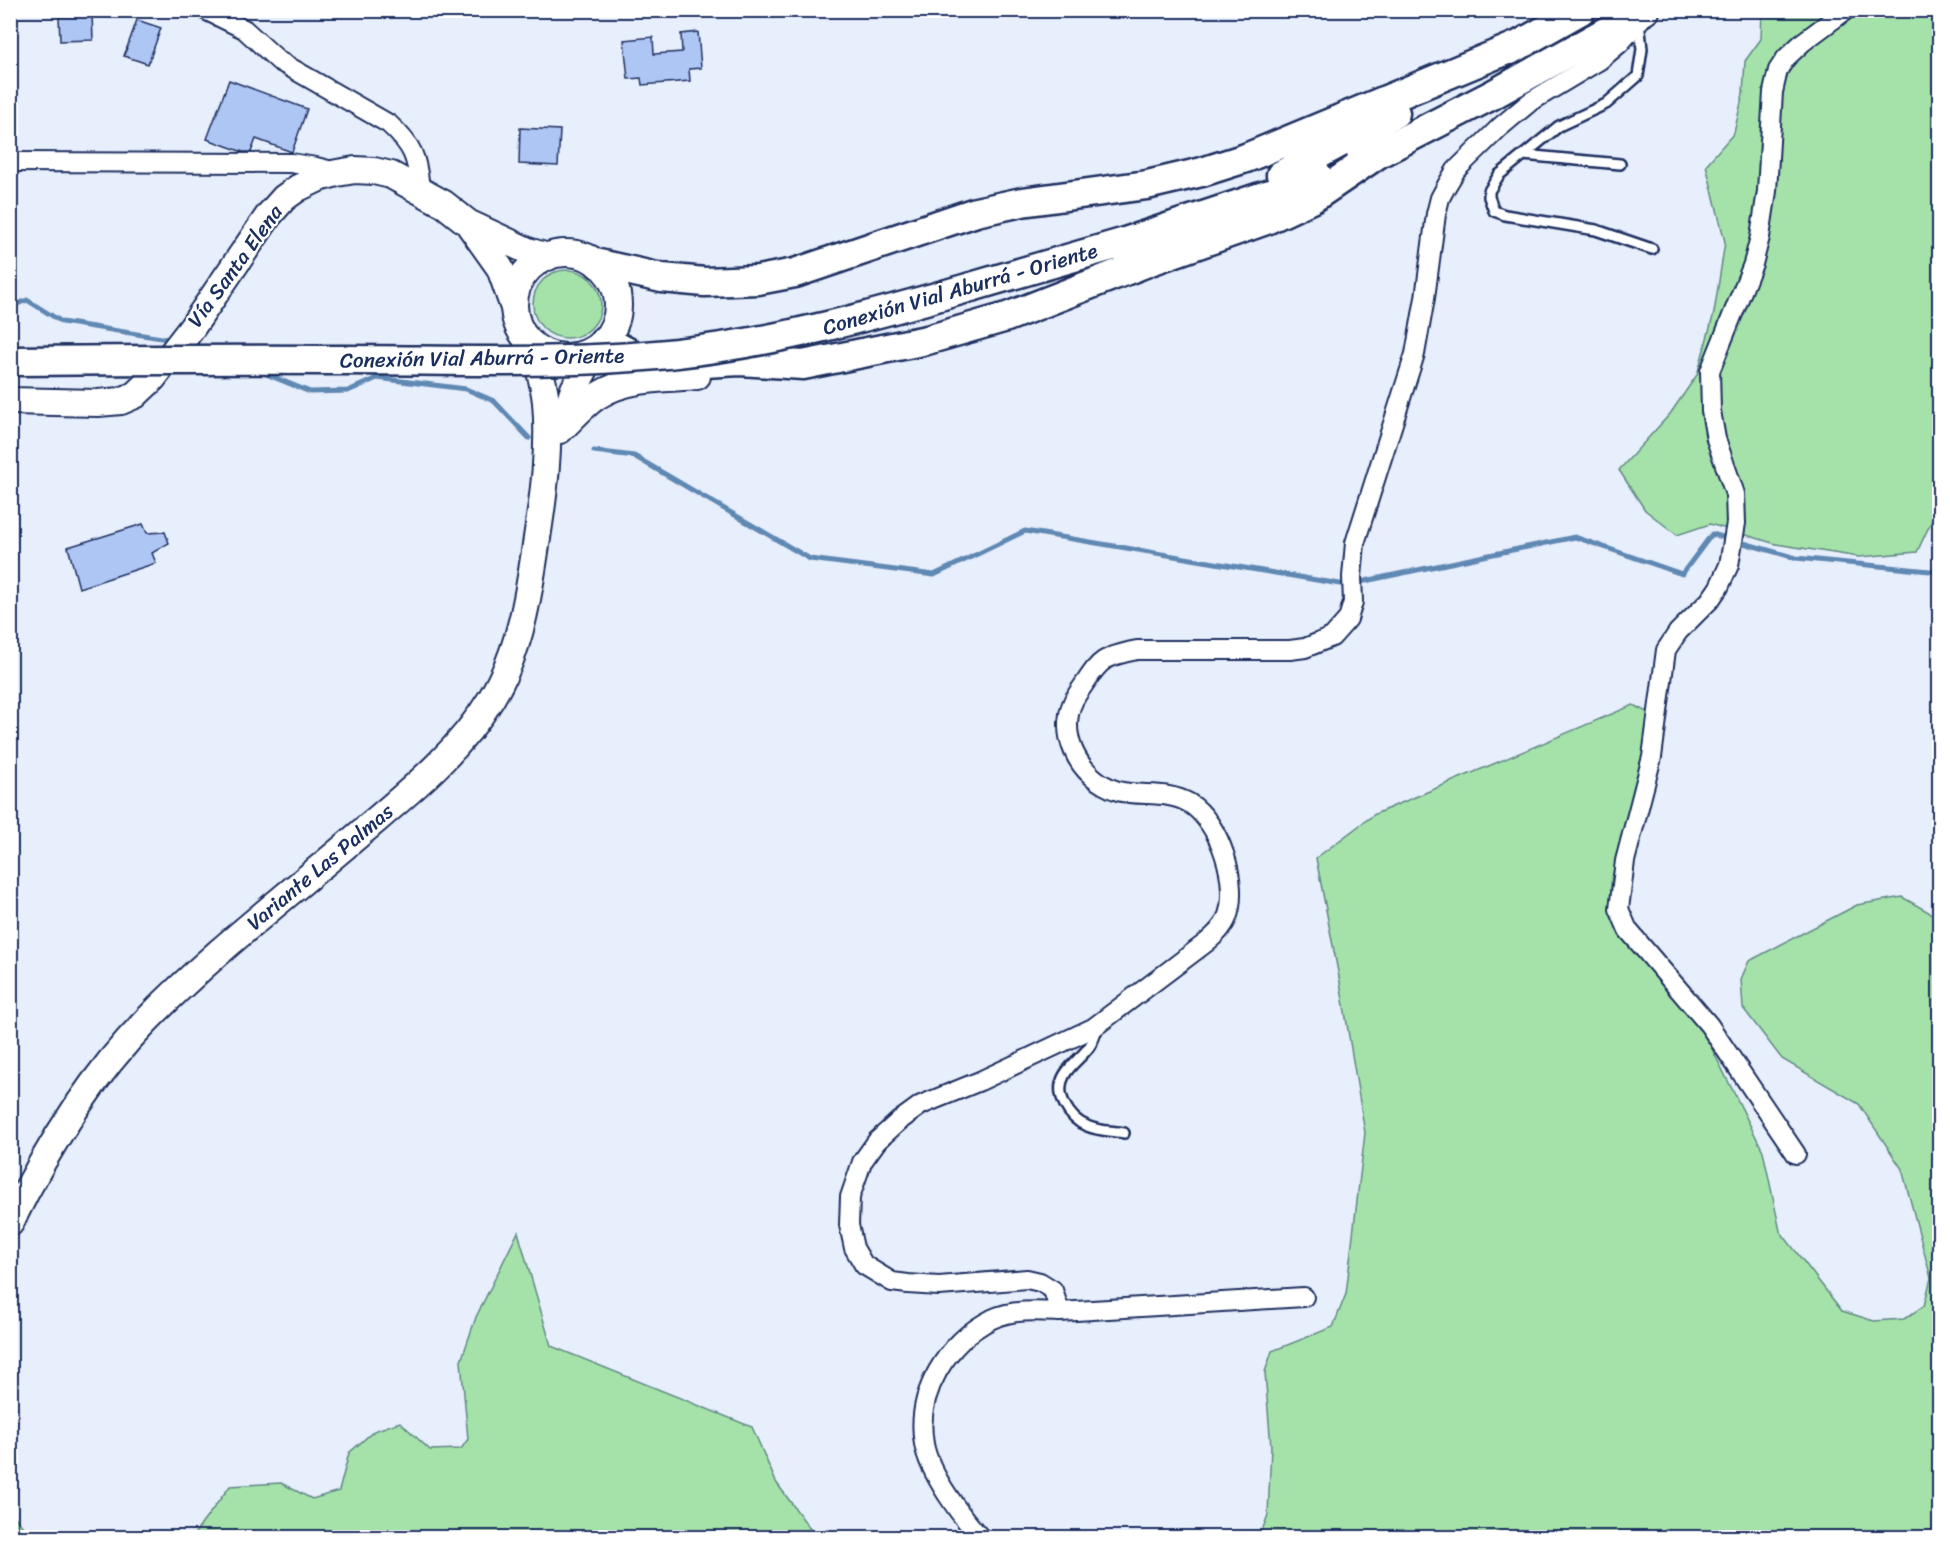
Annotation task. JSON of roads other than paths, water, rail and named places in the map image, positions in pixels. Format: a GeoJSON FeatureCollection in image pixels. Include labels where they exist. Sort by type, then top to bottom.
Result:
{"type":"FeatureCollection","features":[{"type":"Feature","properties":{"kind":"main road"},"geometry":{"type":"LineString","coordinates":[[1188,221],[1285,173],[1581,10]]}},
{"type":"Feature","properties":{"kind":"main road"},"geometry":{"type":"LineString","coordinates":[[560,430],[598,395],[623,384],[768,370],[927,340],[1007,317],[1153,260],[1266,220],[1313,198],[1380,153],[1644,14]]}},
{"type":"Feature","properties":{"kind":"main road"},"geometry":{"type":"LineString","coordinates":[[598,264],[610,276],[617,292],[619,309],[615,325],[601,343],[587,353],[564,357],[542,351],[532,344],[520,328],[514,308],[517,289],[532,266],[548,256],[569,253],[580,255],[598,264],[662,278],[705,282],[758,280],[795,273],[976,212],[1022,202],[1147,184],[1202,172],[1246,158],[1526,42]]}},
{"type":"Feature","properties":{"kind":"main road"},"geometry":{"type":"LineString","coordinates":[[1188,221],[1285,189],[1380,153]]}},
{"type":"Feature","properties":{"kind":"main road","name":"Vía Santa Elena"},"geometry":{"type":"LineString","coordinates":[[10,401],[98,403],[121,401],[135,395],[153,378],[191,329],[269,216],[284,198],[319,178],[338,173],[374,171],[391,175],[420,189],[468,223],[528,251],[548,256]]}},
{"type":"Feature","properties":{"kind":"main road","name":"Conexión Vial Aburrá - Oriente"},"geometry":{"type":"LineString","coordinates":[[10,361],[546,362],[644,356],[745,344],[815,330],[971,287],[1188,221]]}},
{"type":"Feature","properties":{"kind":"main road","name":"Vía Santa Elena"},"geometry":{"type":"LineString","coordinates":[[468,223],[500,268],[514,308]]}},
{"type":"Feature","properties":{"kind":"main road"},"geometry":{"type":"LineString","coordinates":[[601,343],[648,363],[669,365],[740,361],[803,364]]}},
{"type":"Feature","properties":{"kind":"main road","name":"Variante Las Palmas"},"geometry":{"type":"LineString","coordinates":[[546,471],[574,389],[601,343]]}},
{"type":"Feature","properties":{"kind":"main road","name":"Variante Las Palmas"},"geometry":{"type":"LineString","coordinates":[[10,1223],[76,1106],[145,1022],[175,992],[255,922],[426,777],[457,746],[492,698],[516,645],[531,581],[546,471],[546,400],[532,344]]}},
{"type":"Feature","properties":{"kind":"street"},"geometry":{"type":"LineString","coordinates":[[206,10],[244,29],[279,61],[389,124],[404,138],[414,153],[420,189]]}},
{"type":"Feature","properties":{"kind":"street"},"geometry":{"type":"LineString","coordinates":[[1796,1154],[1709,1025],[1628,930],[1619,909],[1625,861],[1652,757],[1666,650],[1678,632],[1710,600],[1729,565],[1734,536],[1735,494],[1716,439],[1711,411],[1710,370],[1754,264],[1767,191],[1773,92],[1778,70],[1786,58],[1803,42],[1846,10]]}},
{"type":"Feature","properties":{"kind":"street"},"geometry":{"type":"LineString","coordinates":[[1060,1312],[1053,1290],[1040,1282],[1027,1279],[939,1286],[892,1282],[864,1265],[854,1248],[849,1225],[850,1197],[862,1162],[877,1141],[899,1121],[921,1106],[980,1081],[1099,1024],[1213,937],[1227,918],[1231,905],[1231,885],[1227,864],[1216,836],[1203,817],[1190,804],[1174,796],[1118,791],[1093,778],[1071,749],[1067,732],[1068,713],[1073,700],[1090,673],[1101,661],[1119,654],[1137,650],[1290,650],[1305,648],[1332,637],[1348,619],[1353,602],[1352,577],[1355,543],[1415,354],[1436,214],[1443,191],[1456,170],[1500,127],[1530,102],[1600,60],[1620,43],[1644,14]]}},
{"type":"Feature","properties":{"kind":"street"},"geometry":{"type":"LineString","coordinates":[[10,162],[291,163],[338,173]]}},
{"type":"Feature","properties":{"kind":"street"},"geometry":{"type":"LineString","coordinates":[[981,1538],[953,1503],[930,1464],[924,1445],[922,1422],[925,1400],[938,1369],[965,1337],[993,1318],[1027,1311],[1060,1312],[1304,1298]]}},
{"type":"Feature","properties":{"kind":"lane"},"geometry":{"type":"LineString","coordinates":[[1644,14],[1638,76],[1606,104],[1559,126],[1498,175],[1492,183],[1489,197],[1494,211],[1505,215],[1596,230],[1652,249]]}},
{"type":"Feature","properties":{"kind":"lane"},"geometry":{"type":"LineString","coordinates":[[1523,155],[1620,164]]}},
{"type":"Feature","properties":{"kind":"lane"},"geometry":{"type":"LineString","coordinates":[[1099,1024],[1091,1044],[1064,1074],[1060,1086],[1061,1096],[1075,1118],[1086,1126],[1124,1133]]}},
{"type":"Feature","properties":{"kind":"waterway"},"geometry":{"type":"LineString","coordinates":[[10,307],[27,300],[62,322],[174,340]]}},
{"type":"Feature","properties":{"kind":"waterway"},"geometry":{"type":"LineString","coordinates":[[261,372],[310,392],[348,391],[377,378],[466,389],[494,401],[529,438]]}},
{"type":"Feature","properties":{"kind":"waterway"},"geometry":{"type":"LineString","coordinates":[[594,451],[634,456],[810,559],[934,575],[1025,531],[1346,585],[1575,537],[1682,574],[1712,534],[1796,558],[1940,572]]}}]}
